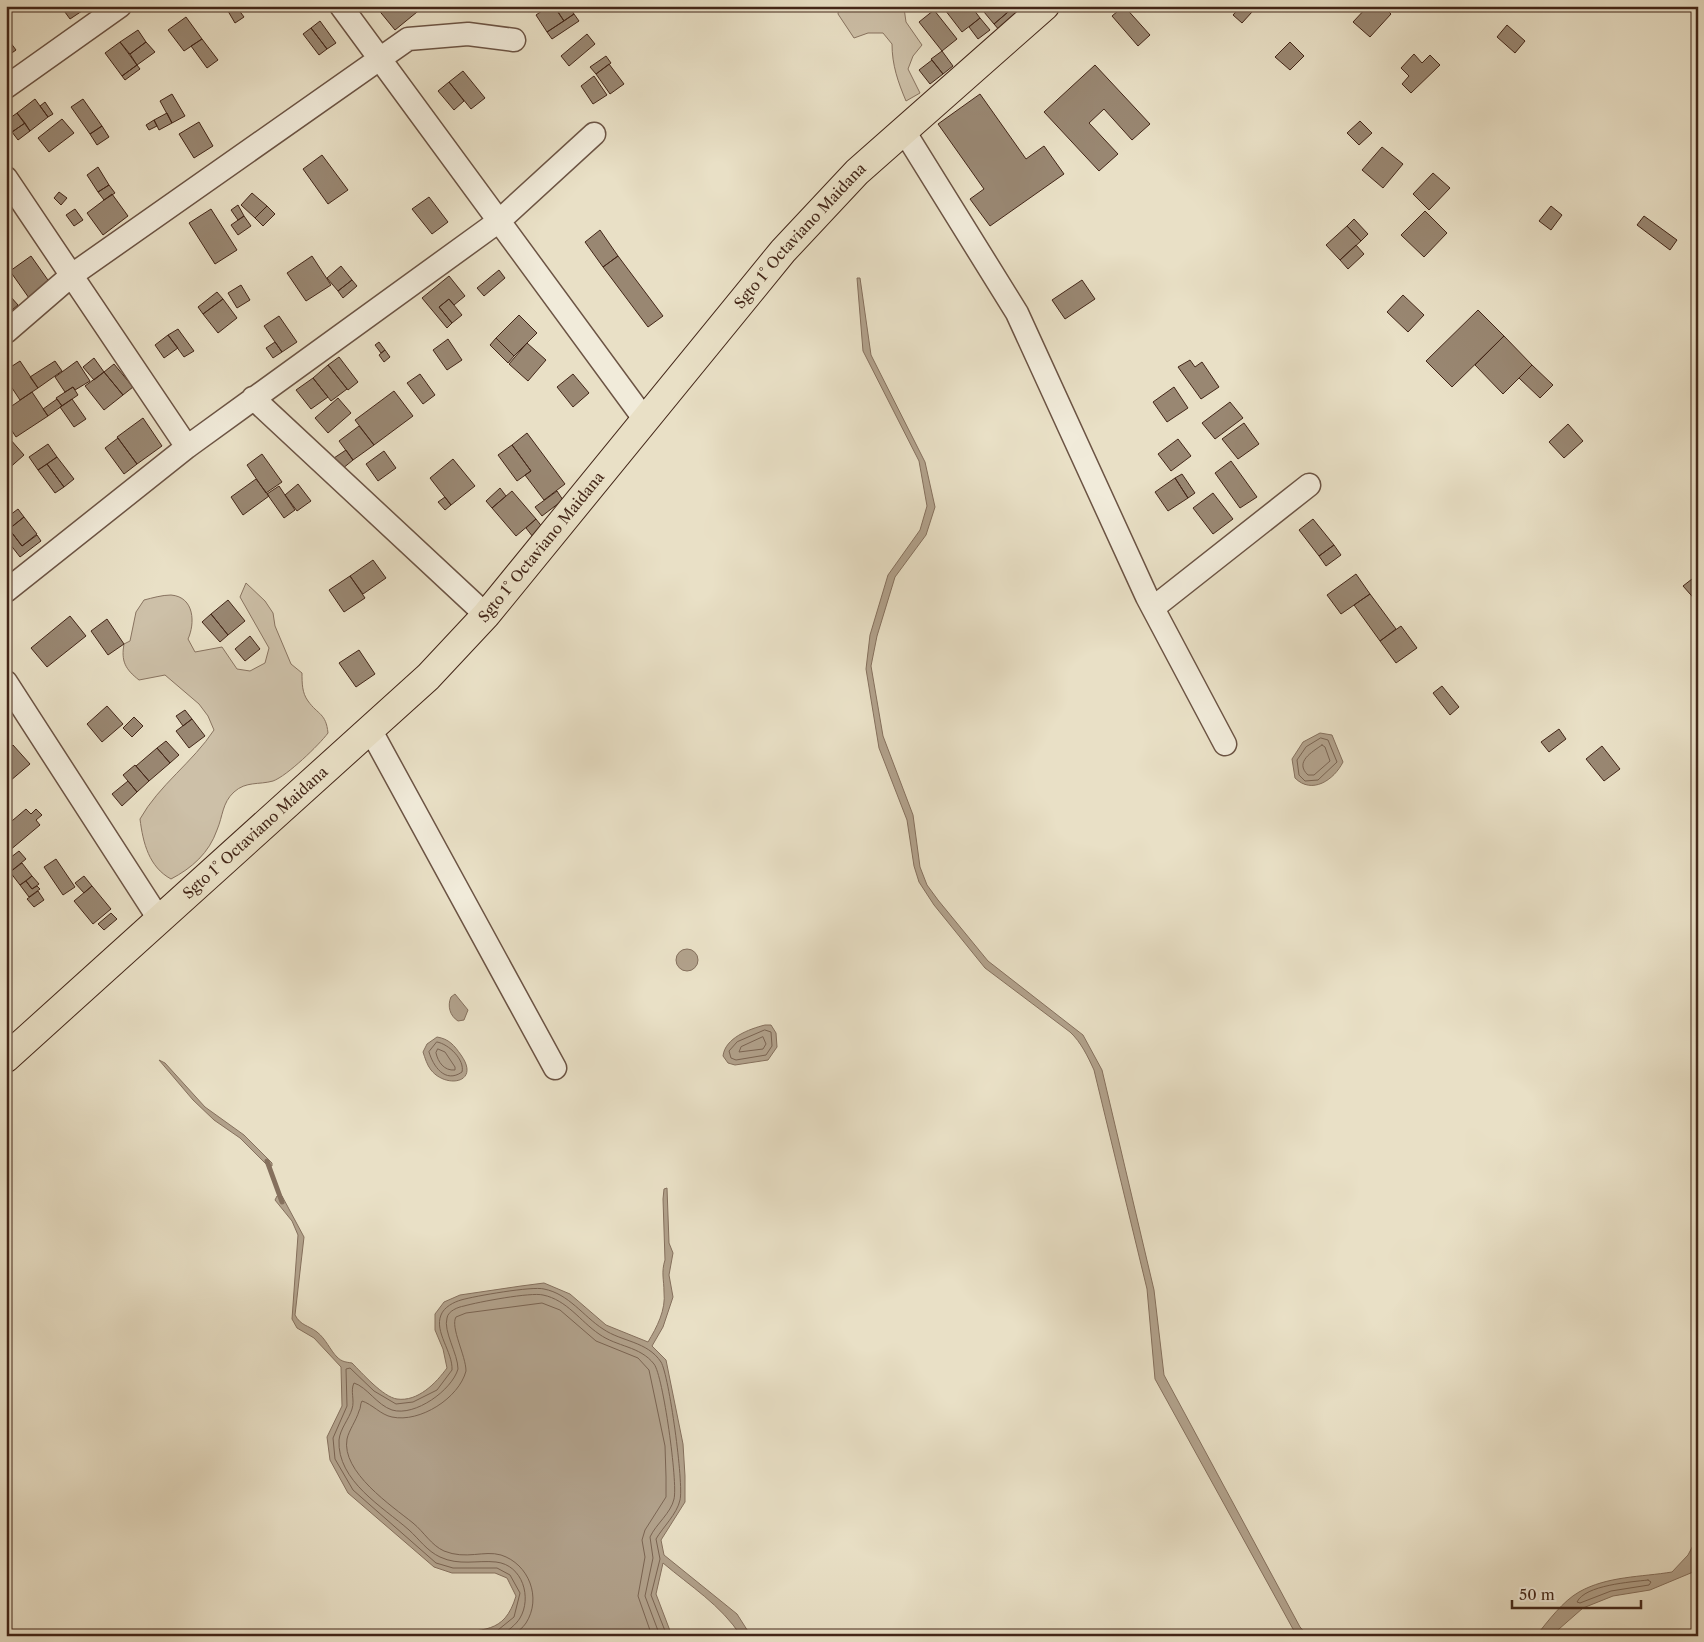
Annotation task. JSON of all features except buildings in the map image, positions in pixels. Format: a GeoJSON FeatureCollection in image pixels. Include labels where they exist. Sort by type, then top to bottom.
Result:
{"type":"FeatureCollection","features":[{"type":"Feature","properties":{"kind":"main road","name":"Sgto 1° Octaviano Maidana"},"geometry":{"type":"LineString","coordinates":[[6,1058],[358,737],[370,729],[428,677],[486,614],[783,251],[857,172],[1045,6]]}},
{"type":"Feature","properties":{"kind":"street"},"geometry":{"type":"LineString","coordinates":[[6,87],[120,6]]}},
{"type":"Feature","properties":{"kind":"street"},"geometry":{"type":"LineString","coordinates":[[341,6],[645,420]]}},
{"type":"Feature","properties":{"kind":"street"},"geometry":{"type":"LineString","coordinates":[[6,332],[72,274],[408,39],[468,34],[514,40]]}},
{"type":"Feature","properties":{"kind":"street"},"geometry":{"type":"LineString","coordinates":[[904,131],[1017,313],[1153,608],[1225,744]]}},
{"type":"Feature","properties":{"kind":"street"},"geometry":{"type":"LineString","coordinates":[[6,591],[187,447],[498,221],[594,134]]}},
{"type":"Feature","properties":{"kind":"street"},"geometry":{"type":"LineString","coordinates":[[6,178],[187,447]]}},
{"type":"Feature","properties":{"kind":"street"},"geometry":{"type":"LineString","coordinates":[[253,398],[486,614]]}},
{"type":"Feature","properties":{"kind":"street"},"geometry":{"type":"LineString","coordinates":[[1153,608],[1309,485]]}},
{"type":"Feature","properties":{"kind":"street"},"geometry":{"type":"LineString","coordinates":[[6,682],[159,919]]}},
{"type":"Feature","properties":{"kind":"street"},"geometry":{"type":"LineString","coordinates":[[370,729],[555,1068]]}},
{"type":"Feature","properties":{"kind":"shaded area"},"geometry":{"type":"Polygon","coordinates":[[[839,6],[907,6],[904,8],[906,22],[922,45],[913,56],[908,69],[920,93],[906,101],[896,73],[892,44],[883,33],[868,33],[854,38],[838,14],[839,6]]]}},
{"type":"Feature","properties":{"kind":"shaded area"},"geometry":{"type":"Polygon","coordinates":[[[246,583],[265,601],[273,613],[275,626],[291,664],[302,673],[306,698],[323,718],[328,733],[302,760],[279,778],[273,781],[243,786],[234,792],[225,805],[214,838],[204,853],[193,865],[171,879],[157,868],[148,854],[140,819],[166,784],[206,742],[214,730],[208,716],[199,704],[165,675],[139,680],[134,676],[125,664],[123,655],[124,644],[130,641],[136,612],[144,600],[171,595],[179,597],[189,606],[192,626],[188,639],[195,652],[222,647],[237,669],[250,671],[265,663],[269,648],[240,597],[246,583]]]}},
{"type":"Feature","properties":{"kind":"water"},"geometry":{"type":"Polygon","coordinates":[[[857,278],[860,278],[871,355],[925,462],[935,507],[926,535],[895,577],[877,636],[871,666],[883,736],[913,815],[920,867],[927,885],[988,961],[1083,1035],[1102,1070],[1154,1290],[1164,1375],[1300,1627],[1308,1636],[1298,1636],[1293,1629],[1155,1379],[1147,1289],[1094,1070],[1087,1055],[1078,1040],[1070,1032],[985,968],[934,905],[919,882],[914,866],[907,820],[879,748],[866,669],[870,635],[888,575],[920,530],[927,506],[919,461],[863,351],[857,278]]]}},
{"type":"Feature","properties":{"kind":"water"},"geometry":{"type":"Polygon","coordinates":[[[1320,733],[1332,735],[1343,762],[1334,774],[1322,783],[1308,785],[1295,778],[1292,759],[1303,742],[1320,733]]]}},
{"type":"Feature","properties":{"kind":"water"},"geometry":{"type":"Polygon","coordinates":[[[687,949],[695,952],[698,960],[695,968],[687,971],[679,968],[676,960],[679,952],[687,949]]]}},
{"type":"Feature","properties":{"kind":"water"},"geometry":{"type":"Polygon","coordinates":[[[455,994],[468,1010],[464,1020],[458,1021],[450,1010],[450,1000],[455,994]]]}},
{"type":"Feature","properties":{"kind":"water"},"geometry":{"type":"Polygon","coordinates":[[[765,1025],[771,1025],[776,1033],[777,1047],[768,1060],[735,1065],[728,1063],[723,1056],[728,1044],[739,1035],[765,1025]]]}},
{"type":"Feature","properties":{"kind":"water"},"geometry":{"type":"Polygon","coordinates":[[[437,1037],[445,1039],[453,1045],[466,1064],[467,1072],[459,1080],[445,1080],[437,1076],[428,1066],[423,1052],[427,1044],[437,1037]]]}},
{"type":"Feature","properties":{"kind":"water"},"geometry":{"type":"Polygon","coordinates":[[[159,1060],[165,1063],[205,1107],[244,1135],[272,1163],[272,1166],[268,1166],[240,1138],[214,1120],[193,1100],[159,1060]]]}},
{"type":"Feature","properties":{"kind":"water"},"geometry":{"type":"Polygon","coordinates":[[[667,1188],[669,1243],[673,1253],[669,1275],[673,1297],[663,1327],[652,1346],[666,1360],[683,1444],[685,1502],[661,1540],[664,1555],[737,1614],[751,1636],[741,1636],[715,1605],[663,1563],[656,1594],[672,1636],[449,1636],[482,1630],[498,1624],[511,1609],[516,1596],[507,1578],[495,1573],[452,1573],[434,1567],[348,1493],[330,1460],[327,1437],[342,1406],[341,1367],[314,1338],[297,1328],[292,1319],[298,1235],[292,1221],[275,1200],[277,1196],[282,1196],[304,1237],[295,1315],[297,1319],[320,1335],[339,1359],[352,1363],[385,1394],[397,1399],[405,1399],[412,1398],[426,1390],[438,1380],[447,1368],[443,1349],[435,1330],[435,1314],[444,1302],[460,1295],[544,1283],[570,1294],[606,1325],[648,1342],[658,1324],[664,1305],[663,1199],[664,1189],[667,1188]]]}},
{"type":"Feature","properties":{"kind":"water"},"geometry":{"type":"Polygon","coordinates":[[[1698,1536],[1698,1570],[1650,1590],[1613,1596],[1583,1608],[1551,1636],[1536,1636],[1556,1612],[1579,1592],[1613,1580],[1672,1572],[1688,1555],[1698,1536]]]}},
{"type":"Feature","properties":{"kind":"waterway"},"geometry":{"type":"LineString","coordinates":[[267,1161],[282,1202]]}}]}
